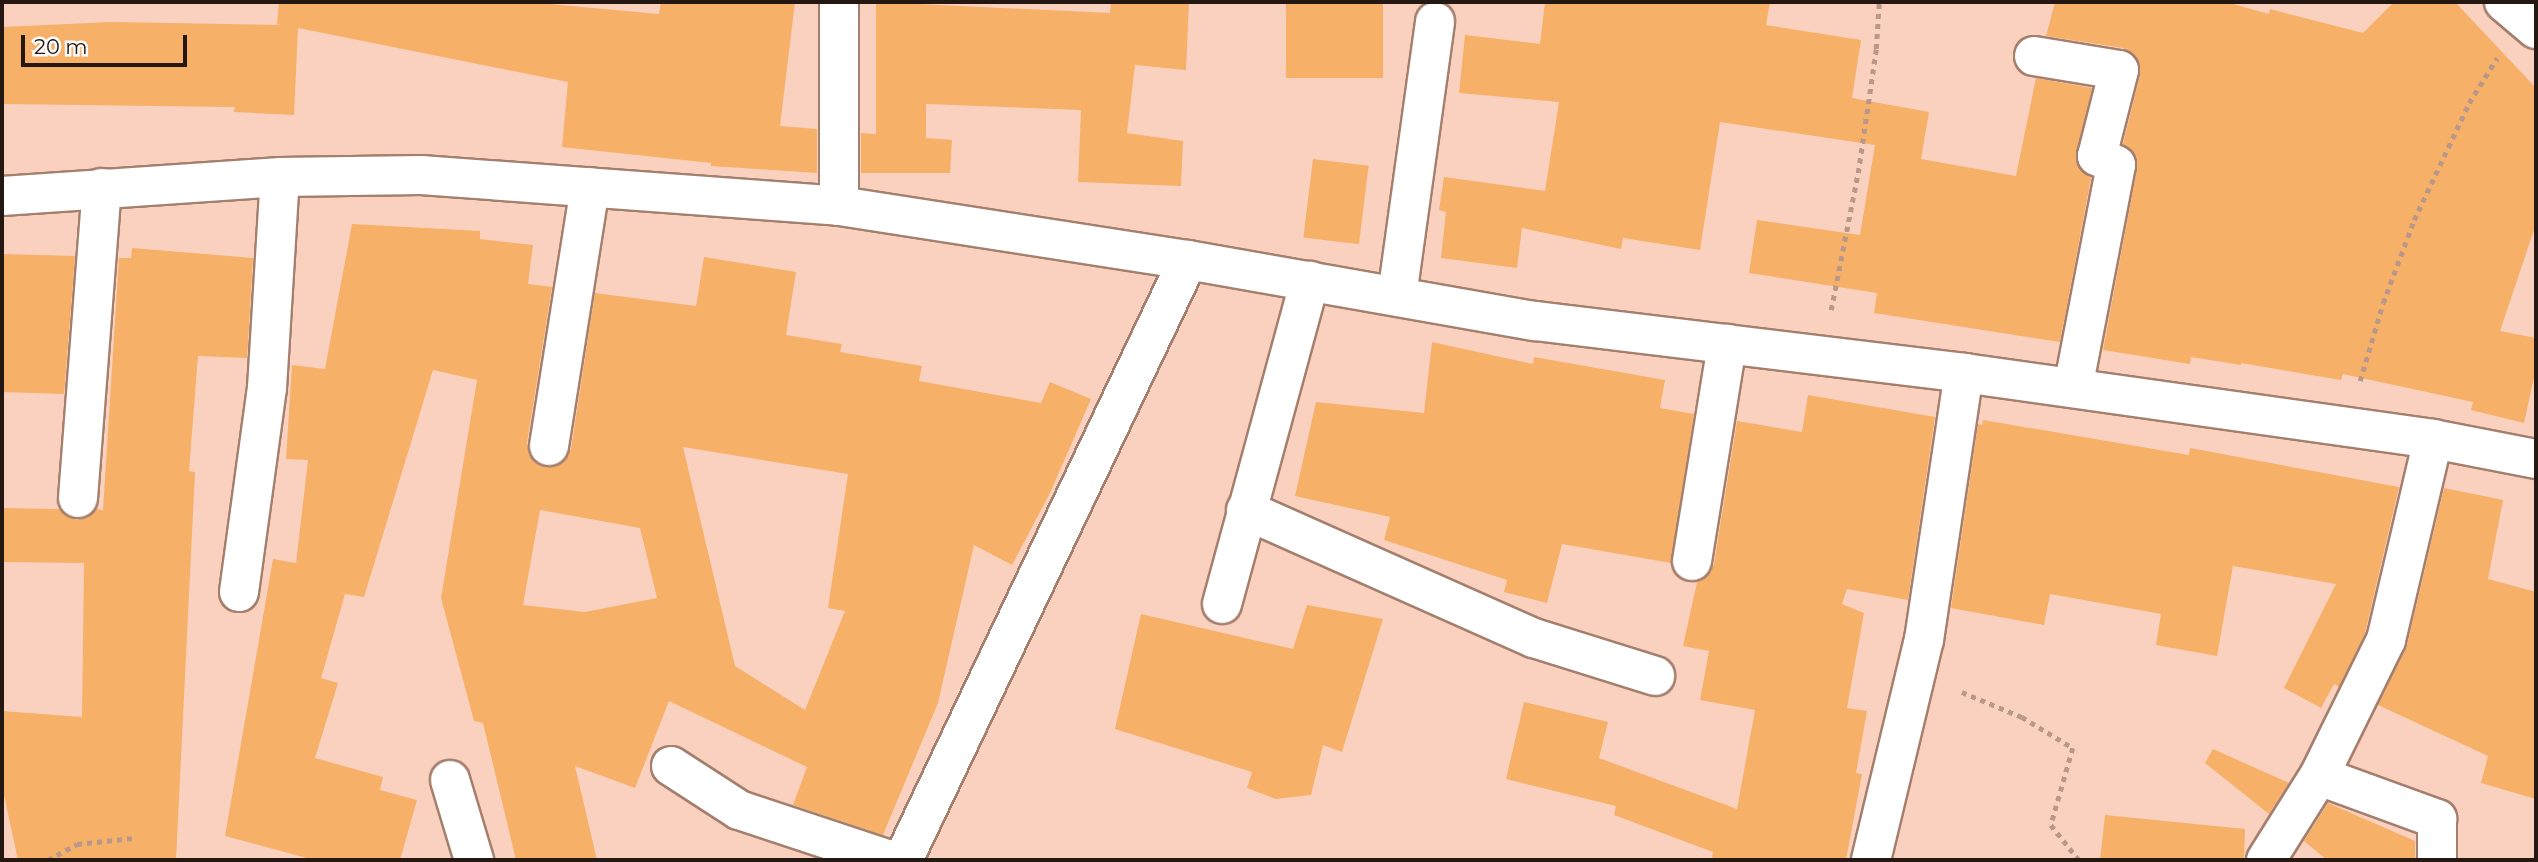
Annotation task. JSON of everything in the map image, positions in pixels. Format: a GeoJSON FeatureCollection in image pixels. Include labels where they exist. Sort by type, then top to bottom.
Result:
{"type":"FeatureCollection","features":[{"type":"Feature","properties":{"kind":"street"},"geometry":{"type":"LineString","coordinates":[[839,2],[839,206]]}},
{"type":"Feature","properties":{"kind":"street"},"geometry":{"type":"LineString","coordinates":[[1397,296],[1435,22]]}},
{"type":"Feature","properties":{"kind":"street"},"geometry":{"type":"LineString","coordinates":[[2034,56],[2119,70],[2097,156],[2116,165],[2073,388]]}},
{"type":"Feature","properties":{"kind":"street"},"geometry":{"type":"LineString","coordinates":[[2,196],[280,177],[422,175],[839,206],[1188,260],[1535,321],[2073,388],[2433,439],[2536,459]]}},
{"type":"Feature","properties":{"kind":"street"},"geometry":{"type":"LineString","coordinates":[[239,592],[267,388],[280,177]]}},
{"type":"Feature","properties":{"kind":"street"},"geometry":{"type":"LineString","coordinates":[[549,446],[590,187]]}},
{"type":"Feature","properties":{"kind":"street"},"geometry":{"type":"LineString","coordinates":[[78,498],[102,188]]}},
{"type":"Feature","properties":{"kind":"street"},"geometry":{"type":"LineString","coordinates":[[903,860],[1188,260]]}},
{"type":"Feature","properties":{"kind":"street"},"geometry":{"type":"LineString","coordinates":[[1222,604],[1310,281]]}},
{"type":"Feature","properties":{"kind":"street"},"geometry":{"type":"LineString","coordinates":[[1692,561],[1727,344]]}},
{"type":"Feature","properties":{"kind":"street"},"geometry":{"type":"LineString","coordinates":[[1871,860],[1924,640],[1964,373]]}},
{"type":"Feature","properties":{"kind":"street"},"geometry":{"type":"LineString","coordinates":[[2266,860],[2319,776],[2386,640],[2433,439]]}},
{"type":"Feature","properties":{"kind":"street"},"geometry":{"type":"LineString","coordinates":[[1246,510],[1534,638],[1655,676]]}},
{"type":"Feature","properties":{"kind":"street"},"geometry":{"type":"LineString","coordinates":[[671,766],[739,810],[890,860]]}},
{"type":"Feature","properties":{"kind":"street"},"geometry":{"type":"LineString","coordinates":[[2319,776],[2437,819],[2437,860]]}},
{"type":"Feature","properties":{"kind":"street"},"geometry":{"type":"LineString","coordinates":[[450,780],[474,860]]}},
{"type":"Feature","properties":{"kind":"path"},"geometry":{"type":"LineString","coordinates":[[1822,356],[1858,173],[1876,48],[1879,2]]}},
{"type":"Feature","properties":{"kind":"path"},"geometry":{"type":"LineString","coordinates":[[2346,428],[2383,303],[2414,220],[2469,103],[2521,16]]}},
{"type":"Feature","properties":{"kind":"path"},"geometry":{"type":"LineString","coordinates":[[1916,673],[2022,717],[2073,748],[2051,825],[2079,860]]}},
{"type":"Feature","properties":{"kind":"path"},"geometry":{"type":"LineString","coordinates":[[48,860],[77,844],[134,838]]}},
{"type":"Feature","properties":{"kind":"building"},"geometry":{"type":"Polygon","coordinates":[[[279,2],[528,2],[659,14],[661,2],[795,2],[780,126],[817,129],[817,173],[711,166],[711,163],[562,147],[568,82],[298,28],[294,115],[234,112],[235,107],[2,104],[2,27],[112,22],[280,25],[277,24],[279,2]]]}},
{"type":"Feature","properties":{"kind":"building"},"geometry":{"type":"Polygon","coordinates":[[[876,2],[1110,13],[1111,2],[1189,2],[1186,70],[1135,65],[1127,133],[1183,141],[1181,186],[1078,182],[1081,110],[926,104],[926,138],[952,140],[950,173],[861,173],[861,133],[876,134],[876,2]]]}},
{"type":"Feature","properties":{"kind":"building"},"geometry":{"type":"Polygon","coordinates":[[[1286,2],[1383,2],[1383,78],[1286,78],[1286,2]]]}},
{"type":"Feature","properties":{"kind":"building"},"geometry":{"type":"Polygon","coordinates":[[[1545,2],[1770,2],[1766,25],[1861,40],[1852,98],[1929,112],[1921,159],[2016,176],[2036,78],[2092,88],[2076,160],[2080,170],[2091,178],[2060,342],[1874,313],[1877,293],[1749,273],[1757,220],[1860,235],[1875,145],[1720,122],[1700,250],[1623,238],[1621,249],[1522,228],[1517,268],[1441,258],[1446,212],[1439,210],[1444,177],[1545,191],[1559,102],[1459,93],[1465,35],[1540,44],[1545,2]]]}},
{"type":"Feature","properties":{"kind":"building"},"geometry":{"type":"Polygon","coordinates":[[[2055,2],[2226,2],[2269,14],[2270,9],[2363,33],[2394,2],[2455,2],[2536,88],[2536,224],[2500,331],[2536,338],[2536,368],[2524,423],[2471,410],[2473,402],[2343,374],[2341,380],[2241,363],[2191,357],[2190,364],[2103,350],[2137,169],[2133,152],[2123,144],[2140,75],[2140,64],[2134,54],[2123,48],[2046,36],[2055,2]]]}},
{"type":"Feature","properties":{"kind":"building"},"geometry":{"type":"Polygon","coordinates":[[[1313,159],[1369,166],[1359,244],[1303,237],[1313,159]]]}},
{"type":"Feature","properties":{"kind":"building"},"geometry":{"type":"Polygon","coordinates":[[[352,224],[480,231],[480,239],[533,245],[528,284],[552,287],[527,443],[529,454],[536,463],[545,467],[557,466],[566,459],[571,449],[595,293],[696,306],[704,257],[796,272],[786,335],[842,344],[840,352],[922,366],[919,381],[1041,403],[1050,382],[1091,399],[1050,493],[1012,565],[974,545],[938,703],[883,835],[793,805],[807,767],[669,701],[635,788],[575,766],[597,860],[516,860],[483,723],[474,721],[441,598],[477,380],[433,370],[364,597],[345,594],[321,678],[338,683],[315,758],[383,777],[380,790],[417,800],[400,860],[314,860],[225,836],[273,559],[296,563],[308,460],[286,459],[292,365],[325,369],[352,224]],[[683,447],[735,666],[805,710],[845,611],[828,608],[848,474],[683,447]],[[540,510],[523,605],[585,612],[657,598],[640,528],[540,510]]]}},
{"type":"Feature","properties":{"kind":"building"},"geometry":{"type":"Polygon","coordinates":[[[132,248],[253,258],[247,358],[198,356],[189,471],[195,472],[176,860],[18,860],[2,786],[2,711],[82,717],[84,563],[2,562],[2,508],[59,509],[66,516],[77,520],[88,517],[96,509],[103,510],[119,258],[131,258],[132,248]]]}},
{"type":"Feature","properties":{"kind":"building"},"geometry":{"type":"Polygon","coordinates":[[[2,254],[75,256],[64,394],[2,392],[2,254]]]}},
{"type":"Feature","properties":{"kind":"building"},"geometry":{"type":"Polygon","coordinates":[[[1432,342],[1533,364],[1534,357],[1665,380],[1660,408],[1694,414],[1671,563],[1562,544],[1547,603],[1504,592],[1507,580],[1384,540],[1390,517],[1295,496],[1316,402],[1424,413],[1432,342]]]}},
{"type":"Feature","properties":{"kind":"building"},"geometry":{"type":"Polygon","coordinates":[[[1808,395],[1935,417],[1908,600],[1847,589],[1842,604],[1864,613],[1847,708],[1867,711],[1856,773],[1862,774],[1846,860],[1712,860],[1713,852],[1614,815],[1616,806],[1506,779],[1524,702],[1608,722],[1599,758],[1737,809],[1755,710],[1700,700],[1709,651],[1683,646],[1697,582],[1708,575],[1714,564],[1737,421],[1802,432],[1808,395]]]}},
{"type":"Feature","properties":{"kind":"building"},"geometry":{"type":"Polygon","coordinates":[[[1983,420],[2189,455],[2190,448],[2399,487],[2365,633],[2339,687],[2334,684],[2321,708],[2284,688],[2336,584],[2233,566],[2217,656],[2156,645],[2161,614],[2050,594],[2044,625],[1951,608],[1978,424],[1982,425],[1983,420]]]}},
{"type":"Feature","properties":{"kind":"building"},"geometry":{"type":"Polygon","coordinates":[[[2444,488],[2503,500],[2488,579],[2536,592],[2536,799],[2481,783],[2488,756],[2378,705],[2407,645],[2444,488]]]}},
{"type":"Feature","properties":{"kind":"building"},"geometry":{"type":"Polygon","coordinates":[[[1307,605],[1383,619],[1342,752],[1323,745],[1311,795],[1276,799],[1247,788],[1252,772],[1115,729],[1141,614],[1293,649],[1307,605]]]}},
{"type":"Feature","properties":{"kind":"building"},"geometry":{"type":"Polygon","coordinates":[[[2213,749],[2289,783],[2269,814],[2205,763],[2213,749]]]}},
{"type":"Feature","properties":{"kind":"building"},"geometry":{"type":"Polygon","coordinates":[[[2328,803],[2415,841],[2415,860],[2327,860],[2304,841],[2328,803]]]}},
{"type":"Feature","properties":{"kind":"building"},"geometry":{"type":"Polygon","coordinates":[[[2105,815],[2245,829],[2244,860],[2100,860],[2105,815]]]}}]}
